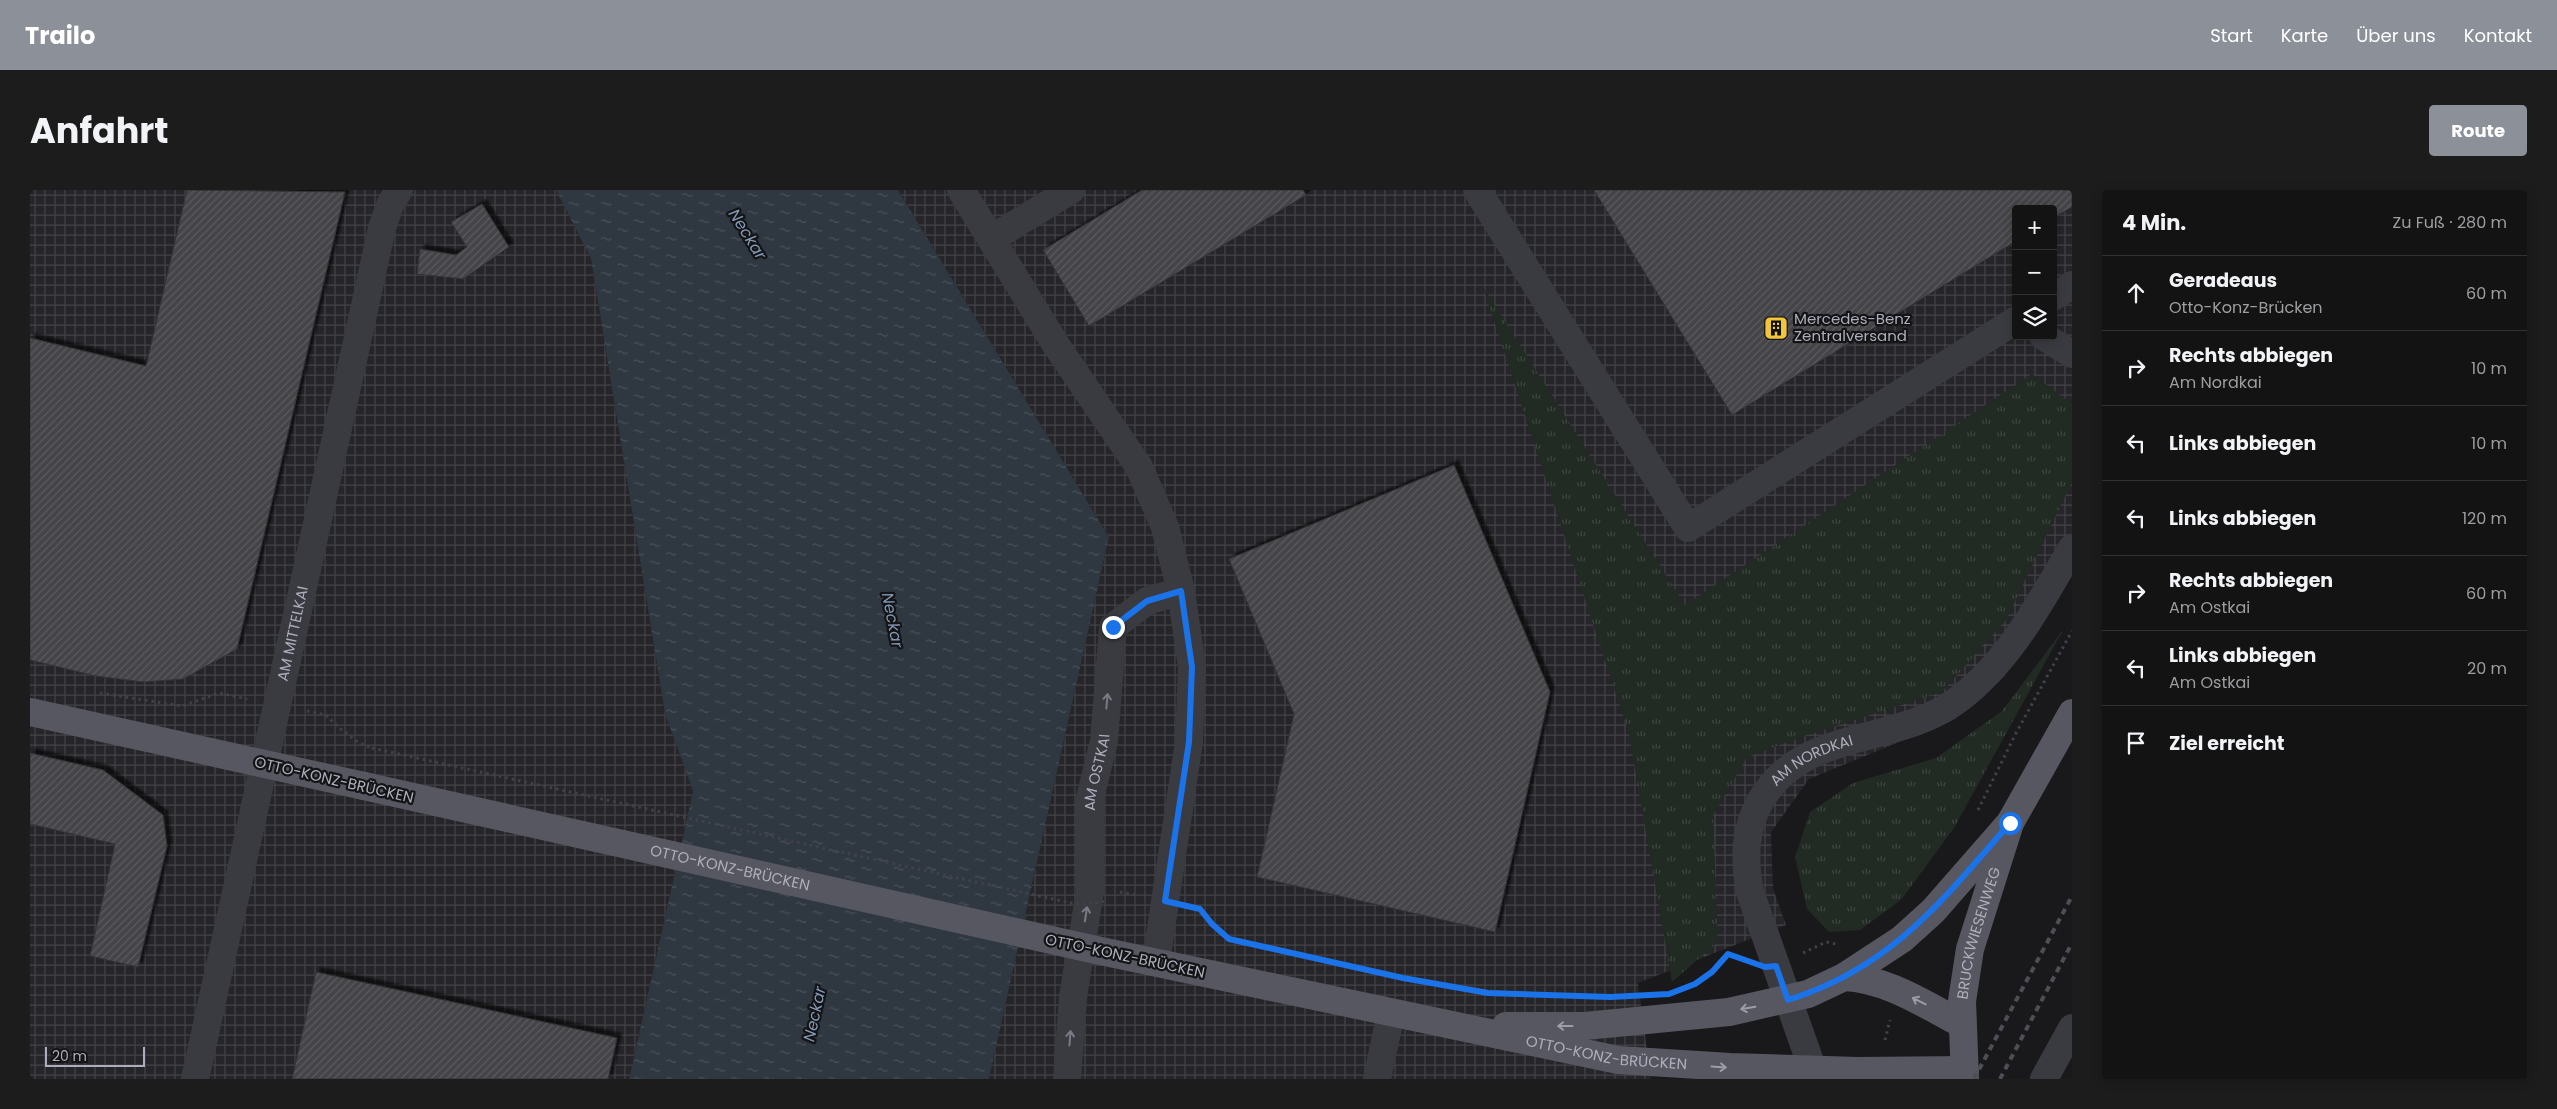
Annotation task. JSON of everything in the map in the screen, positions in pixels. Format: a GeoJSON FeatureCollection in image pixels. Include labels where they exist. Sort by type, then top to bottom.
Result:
{"type":"FeatureCollection","features":[{"type":"Feature","properties":{"kind":"main road","name":"OTTO-KONZ-BRÜCKEN"},"geometry":{"type":"LineString","coordinates":[[30,712],[1096,950],[1618,1060],[1813,1070],[1965,1074]]}},
{"type":"Feature","properties":{"kind":"main road","name":"BRUCKWIESENWEG"},"geometry":{"type":"LineString","coordinates":[[1965,1074],[1962,1001],[1970,949],[2010,823],[2072,713]]}},
{"type":"Feature","properties":{"kind":"main road","name":"OTTO-KONZ-BRÜCKEN"},"geometry":{"type":"LineString","coordinates":[[1430,1021],[1507,1026],[1585,1026],[1729,1012],[1808,994],[1844,977],[1902,938],[1933,911],[2010,823]]}},
{"type":"Feature","properties":{"kind":"main road"},"geometry":{"type":"LineString","coordinates":[[1844,977],[1863,978],[1882,983],[1962,1024]]}},
{"type":"Feature","properties":{"kind":"street","name":"AM MITTELKAI"},"geometry":{"type":"LineString","coordinates":[[195,1079],[382,228],[390,205],[399,190]]}},
{"type":"Feature","properties":{"kind":"street"},"geometry":{"type":"LineString","coordinates":[[961,190],[1056,345],[1139,468],[1165,526],[1181,591],[1192,667],[1189,742],[1156,962]]}},
{"type":"Feature","properties":{"kind":"street"},"geometry":{"type":"LineString","coordinates":[[991,240],[1071,190]]}},
{"type":"Feature","properties":{"kind":"street"},"geometry":{"type":"LineString","coordinates":[[1477,190],[1688,528],[2012,323]]}},
{"type":"Feature","properties":{"kind":"street"},"geometry":{"type":"LineString","coordinates":[[2056,295],[2072,285]]}},
{"type":"Feature","properties":{"kind":"street"},"geometry":{"type":"LineString","coordinates":[[2049,340],[2072,354]]}},
{"type":"Feature","properties":{"kind":"street","name":"AM NORDKAI"},"geometry":{"type":"LineString","coordinates":[[1813,1070],[1750,892],[1746,869],[1749,826],[1758,805],[1768,788],[1780,774],[1796,762],[1814,753],[1924,718],[1958,700],[1991,670],[2013,644],[2072,548]]}},
{"type":"Feature","properties":{"kind":"street","name":"AM OSTKAI"},"geometry":{"type":"LineString","coordinates":[[1067,1079],[1073,997],[1090,891],[1090,798],[1104,741],[1113,627],[1147,601],[1181,591]]}},
{"type":"Feature","properties":{"kind":"street"},"geometry":{"type":"LineString","coordinates":[[1377,1079],[1391,1013]]}},
{"type":"Feature","properties":{"kind":"street"},"geometry":{"type":"LineString","coordinates":[[2044,1079],[2072,1028]]}},
{"type":"Feature","properties":{"kind":"path"},"geometry":{"type":"LineString","coordinates":[[1976,812],[2015,735],[2072,631]]}},
{"type":"Feature","properties":{"kind":"path"},"geometry":{"type":"LineString","coordinates":[[96,693],[182,706],[219,693],[326,715],[338,727],[360,743],[372,748],[1080,905],[1106,901],[1120,892],[1165,901],[1200,909],[1212,924],[1229,939],[1403,978],[1488,993],[1507,993]]}},
{"type":"Feature","properties":{"kind":"path"},"geometry":{"type":"LineString","coordinates":[[1687,987],[1712,972],[1728,954],[1765,967],[1776,966],[1826,942],[1843,945]]}},
{"type":"Feature","properties":{"kind":"shaded area"},"geometry":{"type":"Polygon","coordinates":[[[30,190],[556,190],[591,259],[665,714],[693,791],[629,1079],[30,1079],[30,190]]]}},
{"type":"Feature","properties":{"kind":"shaded area"},"geometry":{"type":"Polygon","coordinates":[[[898,190],[2072,190],[2072,574],[2003,678],[1955,719],[1809,779],[1771,832],[1773,889],[1786,925],[1638,983],[1651,1079],[989,1079],[1109,537],[898,190]]]}},
{"type":"Feature","properties":{"kind":"green space"},"geometry":{"type":"Polygon","coordinates":[[[1483,287],[1685,605],[2032,374],[2072,404],[2072,482],[2006,620],[1942,692],[1804,736],[1747,757],[1713,816],[1718,942],[1672,982],[1629,734],[1483,287]]]}},
{"type":"Feature","properties":{"kind":"green space"},"geometry":{"type":"Polygon","coordinates":[[[2063,630],[1954,828],[1901,900],[1860,930],[1829,932],[1807,909],[1795,857],[1810,812],[1853,783],[1936,758],[2002,711],[2063,630]]]}},
{"type":"Feature","properties":{"kind":"water","name":"Neckar"},"geometry":{"type":"Polygon","coordinates":[[[556,190],[898,190],[1109,537],[989,1079],[629,1079],[693,791],[665,714],[591,259],[556,190]]]}},
{"type":"Feature","properties":{"kind":"building"},"geometry":{"type":"Polygon","coordinates":[[[187,190],[345,192],[237,649],[183,679],[143,682],[96,676],[30,660],[30,338],[146,366],[187,190]]]}},
{"type":"Feature","properties":{"kind":"building"},"geometry":{"type":"Polygon","coordinates":[[[1142,190],[1303,190],[1306,195],[1089,326],[1043,250],[1142,190]]]}},
{"type":"Feature","properties":{"kind":"building","name":"Mercedes-Benz Zentralversand"},"geometry":{"type":"Polygon","coordinates":[[[1594,190],[2072,190],[2072,207],[2057,216],[2057,205],[2012,205],[2012,243],[1732,415],[1594,190]]]}},
{"type":"Feature","properties":{"kind":"building"},"geometry":{"type":"Polygon","coordinates":[[[482,204],[509,247],[463,279],[417,274],[420,249],[456,255],[467,247],[451,222],[482,204]]]}},
{"type":"Feature","properties":{"kind":"building"},"geometry":{"type":"Polygon","coordinates":[[[1454,465],[1550,692],[1495,932],[1257,877],[1294,714],[1229,559],[1454,465]]]}},
{"type":"Feature","properties":{"kind":"building"},"geometry":{"type":"Polygon","coordinates":[[[30,753],[103,770],[163,815],[167,846],[138,967],[90,956],[115,844],[30,824],[30,753]]]}},
{"type":"Feature","properties":{"kind":"building"},"geometry":{"type":"Polygon","coordinates":[[[316,972],[617,1038],[608,1079],[292,1079],[316,972]]]}},
{"type":"Feature","properties":{"kind":"railway"},"geometry":{"type":"LineString","coordinates":[[1974,1079],[2072,896]]}},
{"type":"Feature","properties":{"kind":"railway"},"geometry":{"type":"LineString","coordinates":[[2000,1079],[2072,943]]}},
{"type":"Feature","properties":{"kind":"place","name":"Mercedes-Benz Zentralversand"},"geometry":{"type":"Point","coordinates":[1776,328]}},
{"type":"Feature","properties":{"kind":"route"},"geometry":{"type":"LineString","coordinates":[[1113,627],[1147,601],[1181,591],[1192,667],[1189,742],[1165,901],[1200,909],[1212,924],[1229,939],[1403,978],[1488,993],[1610,997],[1669,994],[1695,984],[1712,972],[1728,954],[1765,967],[1776,966],[1788,1000],[1808,994],[1844,977],[1880,955],[1902,938],[1933,911],[2010,823]]}}]}
